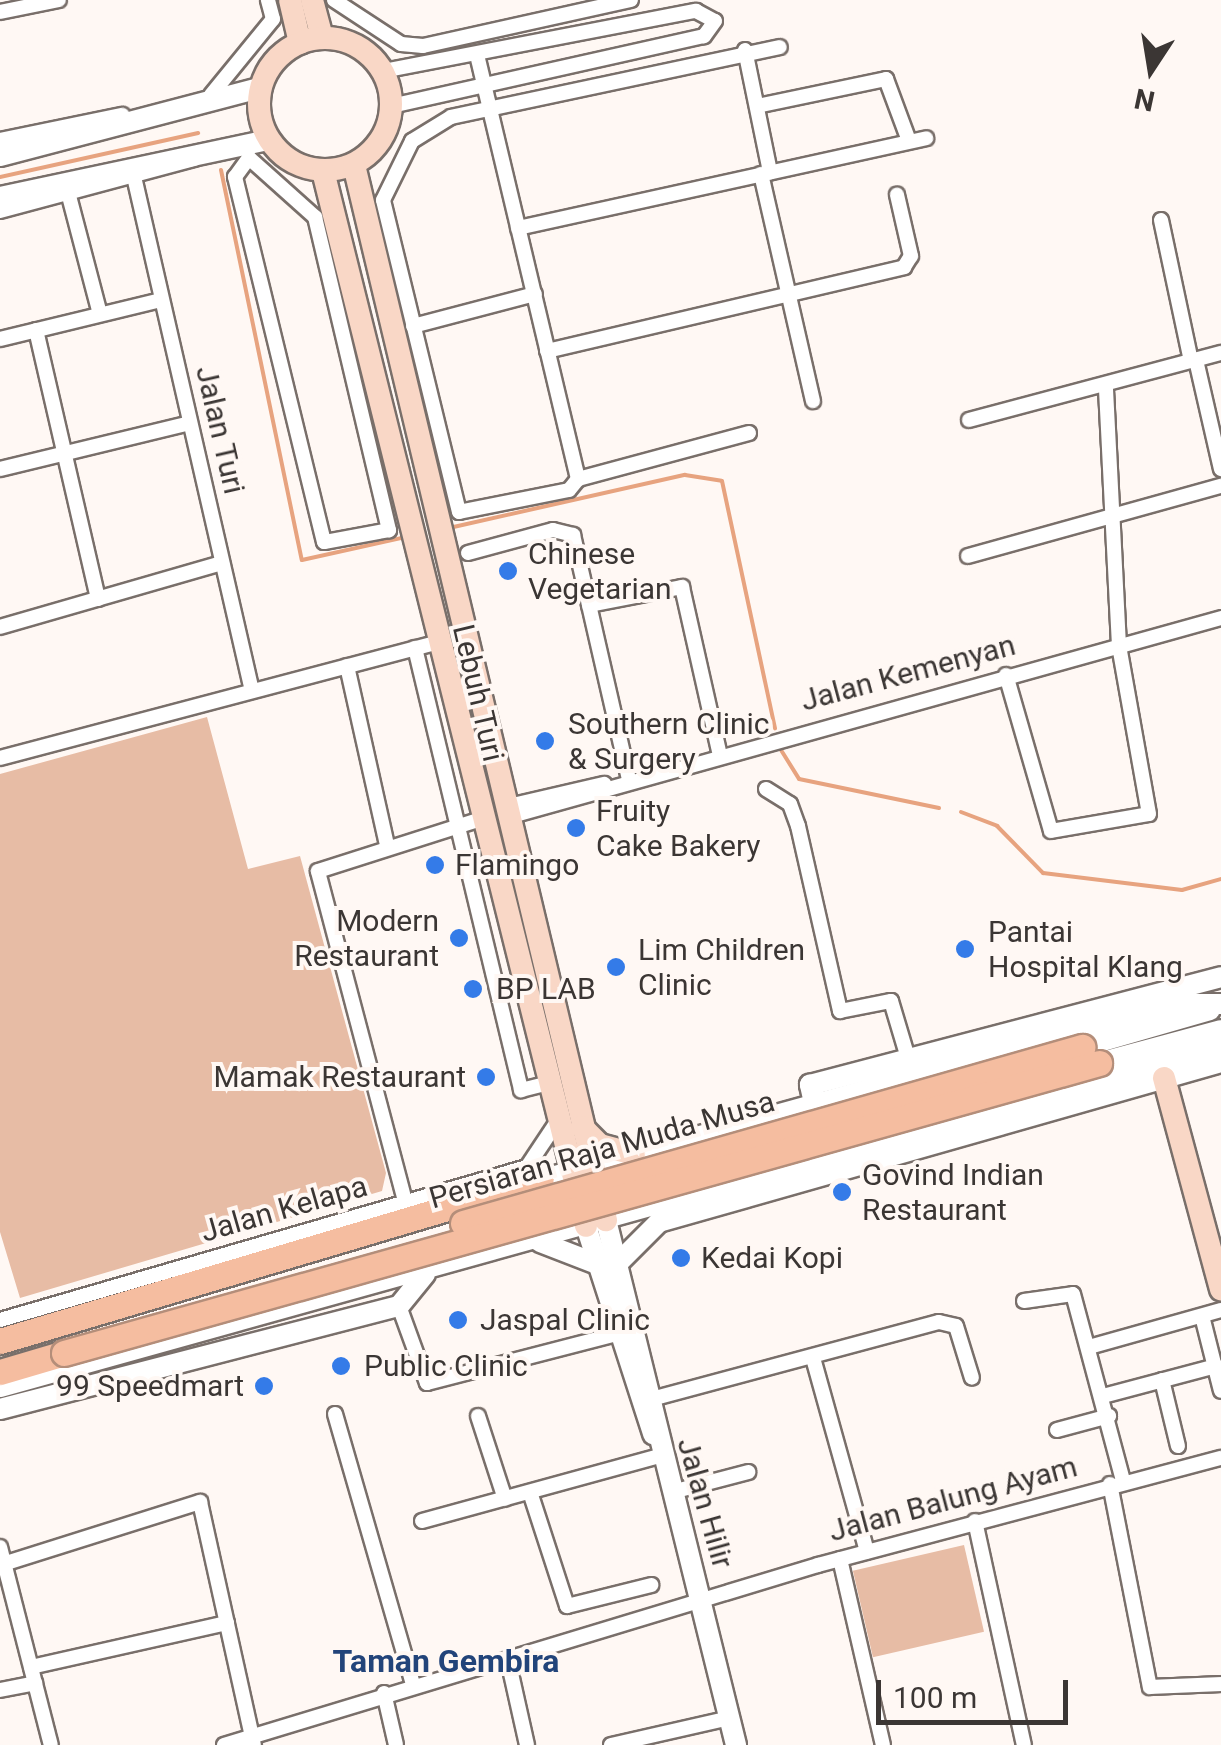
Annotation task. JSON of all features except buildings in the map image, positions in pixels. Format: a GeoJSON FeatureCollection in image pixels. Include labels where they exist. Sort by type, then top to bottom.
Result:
{"type":"FeatureCollection","features":[{"type":"Feature","properties":{"kind":"highway","name":"Persiaran Raja Muda Musa"},"geometry":{"type":"LineString","coordinates":[[0,1372],[62,1346],[1091,1055]]}},
{"type":"Feature","properties":{"kind":"highway"},"geometry":{"type":"LineString","coordinates":[[0,1341],[472,1192],[542,1180]]}},
{"type":"Feature","properties":{"kind":"highway","name":"Persiaran Raja Muda Musa"},"geometry":{"type":"LineString","coordinates":[[0,1355],[62,1346]]}},
{"type":"Feature","properties":{"kind":"main road"},"geometry":{"type":"LineString","coordinates":[[290,0],[311,40]]}},
{"type":"Feature","properties":{"kind":"main road"},"geometry":{"type":"LineString","coordinates":[[0,156],[260,88],[311,40],[312,0]]}},
{"type":"Feature","properties":{"kind":"main road"},"geometry":{"type":"LineString","coordinates":[[260,88],[268,140],[282,156],[323,171],[354,164],[381,141],[392,106],[383,71],[357,46],[311,40]]}},
{"type":"Feature","properties":{"kind":"main road"},"geometry":{"type":"LineString","coordinates":[[0,197],[268,140]]}},
{"type":"Feature","properties":{"kind":"main road","name":"Lebuh Turi"},"geometry":{"type":"LineString","coordinates":[[354,164],[418,435],[446,524],[568,1129]]}},
{"type":"Feature","properties":{"kind":"main road","name":"Lebuh Turi"},"geometry":{"type":"LineString","coordinates":[[323,171],[413,526],[425,645],[464,760],[467,823],[549,1083],[582,1169],[596,1223]]}},
{"type":"Feature","properties":{"kind":"main road"},"geometry":{"type":"LineString","coordinates":[[464,760],[479,795],[506,812]]}},
{"type":"Feature","properties":{"kind":"main road"},"geometry":{"type":"LineString","coordinates":[[542,1180],[815,1107],[1221,977]]}},
{"type":"Feature","properties":{"kind":"main road"},"geometry":{"type":"LineString","coordinates":[[815,1107],[810,1086],[908,1058],[1012,1041],[1178,1004],[1221,1006]]}},
{"type":"Feature","properties":{"kind":"main road","name":"Persiaran Raja Muda Musa"},"geometry":{"type":"LineString","coordinates":[[1091,1055],[1221,1006]]}},
{"type":"Feature","properties":{"kind":"main road","name":"Persiaran Raja Muda Musa"},"geometry":{"type":"LineString","coordinates":[[1091,1055],[1221,1030]]}},
{"type":"Feature","properties":{"kind":"main road"},"geometry":{"type":"LineString","coordinates":[[0,1409],[259,1333],[424,1274],[653,1206],[1221,1047]]}},
{"type":"Feature","properties":{"kind":"main road"},"geometry":{"type":"LineString","coordinates":[[608,1264],[659,1222],[1221,1062]]}},
{"type":"Feature","properties":{"kind":"main road"},"geometry":{"type":"LineString","coordinates":[[1164,1078],[1218,1264],[1221,1289]]}},
{"type":"Feature","properties":{"kind":"main road"},"geometry":{"type":"LineString","coordinates":[[542,1180],[568,1129],[634,1154]]}},
{"type":"Feature","properties":{"kind":"main road"},"geometry":{"type":"LineString","coordinates":[[864,1148],[944,1140]]}},
{"type":"Feature","properties":{"kind":"main road"},"geometry":{"type":"LineString","coordinates":[[668,1147],[640,1171],[639,1188],[683,1198]]}},
{"type":"Feature","properties":{"kind":"main road"},"geometry":{"type":"LineString","coordinates":[[472,1192],[507,1210],[511,1225],[483,1258]]}},
{"type":"Feature","properties":{"kind":"main road"},"geometry":{"type":"LineString","coordinates":[[608,1264],[623,1239],[653,1206]]}},
{"type":"Feature","properties":{"kind":"main road","name":"Jalan Hilir"},"geometry":{"type":"LineString","coordinates":[[596,1223],[644,1401],[648,1430],[672,1492],[702,1599],[736,1745]]}},
{"type":"Feature","properties":{"kind":"main road"},"geometry":{"type":"LineString","coordinates":[[534,1242],[608,1264]]}},
{"type":"Feature","properties":{"kind":"main road","name":"Jalan Hilir"},"geometry":{"type":"LineString","coordinates":[[608,1264],[616,1334],[644,1401]]}},
{"type":"Feature","properties":{"kind":"main road"},"geometry":{"type":"LineString","coordinates":[[0,1387],[400,1306],[424,1274]]}},
{"type":"Feature","properties":{"kind":"street"},"geometry":{"type":"LineString","coordinates":[[0,12],[59,0]]}},
{"type":"Feature","properties":{"kind":"street"},"geometry":{"type":"LineString","coordinates":[[0,140],[221,93],[272,19],[268,0]]}},
{"type":"Feature","properties":{"kind":"street"},"geometry":{"type":"LineString","coordinates":[[334,0],[401,44],[423,46],[631,0]]}},
{"type":"Feature","properties":{"kind":"street"},"geometry":{"type":"LineString","coordinates":[[383,71],[478,59],[676,7],[706,11],[713,31],[392,106]]}},
{"type":"Feature","properties":{"kind":"street","name":"Lebuh Turi"},"geometry":{"type":"LineString","coordinates":[[446,524],[413,326],[383,200],[388,179],[427,127],[489,105],[745,50],[780,47]]}},
{"type":"Feature","properties":{"kind":"street"},"geometry":{"type":"LineString","coordinates":[[745,50],[788,297],[813,401]]}},
{"type":"Feature","properties":{"kind":"street"},"geometry":{"type":"LineString","coordinates":[[478,59],[578,479]]}},
{"type":"Feature","properties":{"kind":"street"},"geometry":{"type":"LineString","coordinates":[[757,106],[890,80],[909,142]]}},
{"type":"Feature","properties":{"kind":"street"},"geometry":{"type":"LineString","coordinates":[[518,228],[926,138]]}},
{"type":"Feature","properties":{"kind":"street"},"geometry":{"type":"LineString","coordinates":[[0,211],[186,168],[194,156]]}},
{"type":"Feature","properties":{"kind":"street"},"geometry":{"type":"LineString","coordinates":[[249,158],[295,190],[315,217],[369,446],[388,530],[325,543],[235,177],[240,162],[249,158]]}},
{"type":"Feature","properties":{"kind":"street","name":"Jalan Turi"},"geometry":{"type":"LineString","coordinates":[[134,181],[252,692]]}},
{"type":"Feature","properties":{"kind":"street"},"geometry":{"type":"LineString","coordinates":[[547,351],[788,297],[908,265],[897,195]]}},
{"type":"Feature","properties":{"kind":"street"},"geometry":{"type":"LineString","coordinates":[[69,196],[100,314]]}},
{"type":"Feature","properties":{"kind":"street"},"geometry":{"type":"LineString","coordinates":[[1161,220],[1221,469]]}},
{"type":"Feature","properties":{"kind":"street"},"geometry":{"type":"LineString","coordinates":[[413,326],[535,294]]}},
{"type":"Feature","properties":{"kind":"street"},"geometry":{"type":"LineString","coordinates":[[0,339],[161,300]]}},
{"type":"Feature","properties":{"kind":"street"},"geometry":{"type":"LineString","coordinates":[[36,330],[98,598]]}},
{"type":"Feature","properties":{"kind":"street"},"geometry":{"type":"LineString","coordinates":[[969,420],[1221,353]]}},
{"type":"Feature","properties":{"kind":"street"},"geometry":{"type":"LineString","coordinates":[[1006,675],[1044,823],[1062,833],[1100,826],[1154,806],[1119,646],[1106,386]]}},
{"type":"Feature","properties":{"kind":"street"},"geometry":{"type":"LineString","coordinates":[[0,468],[190,423]]}},
{"type":"Feature","properties":{"kind":"street"},"geometry":{"type":"LineString","coordinates":[[446,524],[569,490],[578,479],[749,433]]}},
{"type":"Feature","properties":{"kind":"street"},"geometry":{"type":"LineString","coordinates":[[369,446],[418,435]]}},
{"type":"Feature","properties":{"kind":"street"},"geometry":{"type":"LineString","coordinates":[[968,556],[1221,486]]}},
{"type":"Feature","properties":{"kind":"street"},"geometry":{"type":"LineString","coordinates":[[468,553],[566,530],[589,605],[629,778]]}},
{"type":"Feature","properties":{"kind":"street"},"geometry":{"type":"LineString","coordinates":[[0,626],[222,563]]}},
{"type":"Feature","properties":{"kind":"street"},"geometry":{"type":"LineString","coordinates":[[589,605],[682,587],[719,751]]}},
{"type":"Feature","properties":{"kind":"street","name":"Jalan Kemenyan"},"geometry":{"type":"LineString","coordinates":[[506,812],[719,751],[1221,618]]}},
{"type":"Feature","properties":{"kind":"street"},"geometry":{"type":"LineString","coordinates":[[0,758],[425,645],[467,823],[322,865],[318,880],[405,1201]]}},
{"type":"Feature","properties":{"kind":"street"},"geometry":{"type":"LineString","coordinates":[[347,666],[387,844]]}},
{"type":"Feature","properties":{"kind":"street"},"geometry":{"type":"LineString","coordinates":[[766,789],[790,804],[798,826],[840,1010],[891,1001],[908,1058]]}},
{"type":"Feature","properties":{"kind":"street","name":"Lebuh Turi"},"geometry":{"type":"LineString","coordinates":[[467,823],[521,1090],[549,1083]]}},
{"type":"Feature","properties":{"kind":"street","name":"Jalan Kelapa"},"geometry":{"type":"LineString","coordinates":[[0,1320],[326,1236],[405,1201],[472,1192],[527,1167],[568,1129]]}},
{"type":"Feature","properties":{"kind":"street"},"geometry":{"type":"LineString","coordinates":[[1024,1302],[1070,1291],[1089,1347],[1109,1416],[1117,1483],[1155,1691],[1221,1684]]}},
{"type":"Feature","properties":{"kind":"street"},"geometry":{"type":"LineString","coordinates":[[400,1306],[427,1383],[616,1334]]}},
{"type":"Feature","properties":{"kind":"street"},"geometry":{"type":"LineString","coordinates":[[1089,1347],[1221,1310]]}},
{"type":"Feature","properties":{"kind":"street"},"geometry":{"type":"LineString","coordinates":[[1202,1316],[1221,1391]]}},
{"type":"Feature","properties":{"kind":"street"},"geometry":{"type":"LineString","coordinates":[[644,1401],[948,1322],[962,1334],[972,1378]]}},
{"type":"Feature","properties":{"kind":"street"},"geometry":{"type":"LineString","coordinates":[[813,1358],[868,1552]]}},
{"type":"Feature","properties":{"kind":"street"},"geometry":{"type":"LineString","coordinates":[[1103,1396],[1216,1366]]}},
{"type":"Feature","properties":{"kind":"street"},"geometry":{"type":"LineString","coordinates":[[1162,1380],[1178,1446]]}},
{"type":"Feature","properties":{"kind":"street"},"geometry":{"type":"LineString","coordinates":[[336,1414],[413,1684]]}},
{"type":"Feature","properties":{"kind":"street"},"geometry":{"type":"LineString","coordinates":[[478,1416],[505,1499]]}},
{"type":"Feature","properties":{"kind":"street"},"geometry":{"type":"LineString","coordinates":[[1057,1430],[1109,1416]]}},
{"type":"Feature","properties":{"kind":"street"},"geometry":{"type":"LineString","coordinates":[[422,1522],[660,1456]]}},
{"type":"Feature","properties":{"kind":"street","name":"Jalan Balung Ayam"},"geometry":{"type":"LineString","coordinates":[[224,1745],[253,1739],[413,1684],[508,1660],[840,1559],[1221,1458]]}},
{"type":"Feature","properties":{"kind":"street"},"geometry":{"type":"LineString","coordinates":[[672,1492],[748,1472]]}},
{"type":"Feature","properties":{"kind":"street"},"geometry":{"type":"LineString","coordinates":[[530,1492],[566,1606],[651,1585]]}},
{"type":"Feature","properties":{"kind":"street"},"geometry":{"type":"LineString","coordinates":[[2,1564],[200,1502],[253,1739]]}},
{"type":"Feature","properties":{"kind":"street"},"geometry":{"type":"LineString","coordinates":[[975,1522],[1024,1745]]}},
{"type":"Feature","properties":{"kind":"street"},"geometry":{"type":"LineString","coordinates":[[0,1547],[52,1745]]}},
{"type":"Feature","properties":{"kind":"street"},"geometry":{"type":"LineString","coordinates":[[840,1559],[884,1745]]}},
{"type":"Feature","properties":{"kind":"street"},"geometry":{"type":"LineString","coordinates":[[0,1690],[34,1675],[227,1623]]}},
{"type":"Feature","properties":{"kind":"street"},"geometry":{"type":"LineString","coordinates":[[508,1660],[527,1745]]}},
{"type":"Feature","properties":{"kind":"street"},"geometry":{"type":"LineString","coordinates":[[384,1693],[396,1745]]}},
{"type":"Feature","properties":{"kind":"street"},"geometry":{"type":"LineString","coordinates":[[612,1745],[730,1718]]}},
{"type":"Feature","properties":{"kind":"shaded area"},"geometry":{"type":"Polygon","coordinates":[[[207,717],[248,869],[300,856],[386,1173],[382,1191],[20,1298],[0,1232],[0,774],[207,717]]]}},
{"type":"Feature","properties":{"kind":"shaded area"},"geometry":{"type":"Polygon","coordinates":[[[964,1545],[984,1632],[873,1657],[853,1571],[964,1545]]]}},
{"type":"Feature","properties":{"kind":"waterway"},"geometry":{"type":"LineString","coordinates":[[0,177],[198,133]]}},
{"type":"Feature","properties":{"kind":"waterway"},"geometry":{"type":"LineString","coordinates":[[221,170],[302,560],[406,537]]}},
{"type":"Feature","properties":{"kind":"waterway"},"geometry":{"type":"LineString","coordinates":[[449,528],[685,475],[722,481],[775,728]]}},
{"type":"Feature","properties":{"kind":"waterway"},"geometry":{"type":"LineString","coordinates":[[781,750],[799,779],[939,808]]}},
{"type":"Feature","properties":{"kind":"waterway"},"geometry":{"type":"LineString","coordinates":[[961,812],[997,826],[1043,873],[1182,890],[1221,879]]}},
{"type":"Feature","properties":{"kind":"place","name":"Chinese Vegetarian"},"geometry":{"type":"Point","coordinates":[508,571]}},
{"type":"Feature","properties":{"kind":"place","name":"Southern Clinic & Surgery"},"geometry":{"type":"Point","coordinates":[545,741]}},
{"type":"Feature","properties":{"kind":"place","name":"Fruity Cake Bakery"},"geometry":{"type":"Point","coordinates":[576,828]}},
{"type":"Feature","properties":{"kind":"place","name":"Flamingo"},"geometry":{"type":"Point","coordinates":[435,865]}},
{"type":"Feature","properties":{"kind":"place","name":"Modern Restaurant"},"geometry":{"type":"Point","coordinates":[459,938]}},
{"type":"Feature","properties":{"kind":"place","name":"Pantai Hospital Klang"},"geometry":{"type":"Point","coordinates":[965,949]}},
{"type":"Feature","properties":{"kind":"place","name":"Lim Children Clinic"},"geometry":{"type":"Point","coordinates":[616,967]}},
{"type":"Feature","properties":{"kind":"place","name":"BP LAB"},"geometry":{"type":"Point","coordinates":[473,989]}},
{"type":"Feature","properties":{"kind":"place","name":"Mamak Restaurant"},"geometry":{"type":"Point","coordinates":[486,1077]}},
{"type":"Feature","properties":{"kind":"place","name":"Govind Indian Restaurant"},"geometry":{"type":"Point","coordinates":[842,1192]}},
{"type":"Feature","properties":{"kind":"place","name":"Kedai Kopi"},"geometry":{"type":"Point","coordinates":[681,1258]}},
{"type":"Feature","properties":{"kind":"place","name":"Jaspal Clinic"},"geometry":{"type":"Point","coordinates":[458,1320]}},
{"type":"Feature","properties":{"kind":"place","name":"Public Clinic"},"geometry":{"type":"Point","coordinates":[341,1366]}},
{"type":"Feature","properties":{"kind":"place","name":"99 Speedmart"},"geometry":{"type":"Point","coordinates":[264,1386]}},
{"type":"Feature","properties":{"kind":"district","name":"Taman Gembira"},"geometry":{"type":"Point","coordinates":[446,1661]}}]}
